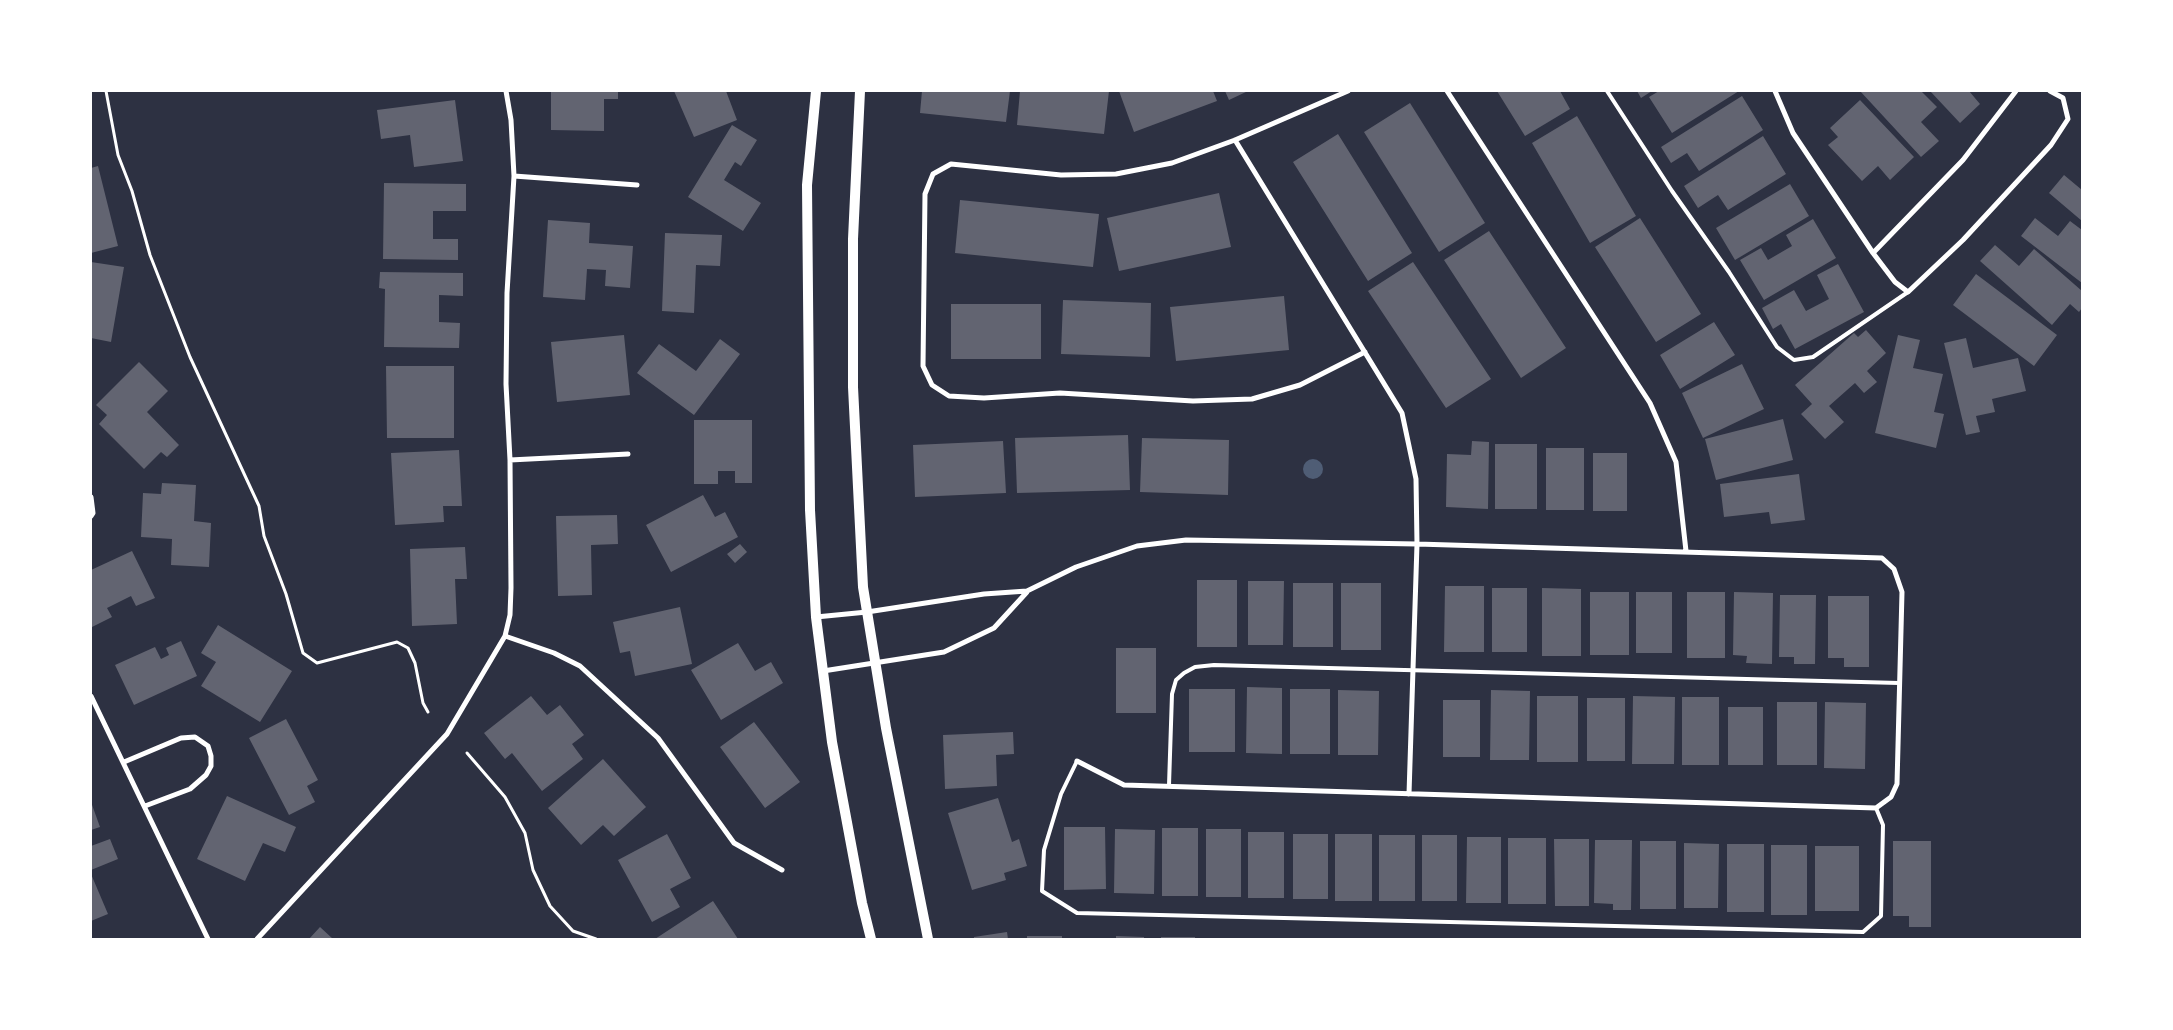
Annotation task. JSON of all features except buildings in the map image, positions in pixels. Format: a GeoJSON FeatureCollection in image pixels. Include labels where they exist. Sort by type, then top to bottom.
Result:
{"type":"FeatureCollection","features":[{"type":"Feature","properties":{"kind":"main road"},"geometry":{"type":"LineString","coordinates":[[816,91],[807,194],[810,510],[816,617],[832,742],[862,903],[871,939]]}},
{"type":"Feature","properties":{"kind":"main road"},"geometry":{"type":"LineString","coordinates":[[860,91],[853,239],[853,387],[863,587],[886,728],[928,939]]}},
{"type":"Feature","properties":{"kind":"street"},"geometry":{"type":"LineString","coordinates":[[257,939],[447,734],[505,636],[510,615],[511,588],[510,460],[506,384],[507,294],[514,176],[511,120],[506,91]]}},
{"type":"Feature","properties":{"kind":"street"},"geometry":{"type":"LineString","coordinates":[[1348,91],[1235,140],[1172,163],[1116,174],[1061,175],[951,164],[934,174],[925,194],[923,366],[932,385],[949,396],[984,398],[1060,394],[1193,401],[1252,399],[1300,385],[1365,352]]}},
{"type":"Feature","properties":{"kind":"street"},"geometry":{"type":"LineString","coordinates":[[1446,91],[1650,403],[1676,462],[1686,551]]}},
{"type":"Feature","properties":{"kind":"street"},"geometry":{"type":"LineString","coordinates":[[1775,91],[1793,132],[1873,254],[1896,282],[1908,292],[1963,240],[2051,145],[2068,119],[2063,98],[2050,91]]}},
{"type":"Feature","properties":{"kind":"street"},"geometry":{"type":"LineString","coordinates":[[1873,254],[1963,160],[2016,91]]}},
{"type":"Feature","properties":{"kind":"street"},"geometry":{"type":"LineString","coordinates":[[1235,140],[1402,413],[1416,479],[1417,544],[1409,794]]}},
{"type":"Feature","properties":{"kind":"street"},"geometry":{"type":"LineString","coordinates":[[514,176],[637,185]]}},
{"type":"Feature","properties":{"kind":"street"},"geometry":{"type":"LineString","coordinates":[[510,460],[628,454]]}},
{"type":"Feature","properties":{"kind":"street"},"geometry":{"type":"LineString","coordinates":[[91,497],[94,514],[91,516]]}},
{"type":"Feature","properties":{"kind":"street"},"geometry":{"type":"LineString","coordinates":[[816,617],[1027,591],[1076,567],[1137,546],[1186,540],[1417,544],[1882,558],[1894,569],[1902,592],[1897,784],[1892,797],[1876,808],[1124,785],[1077,761]]}},
{"type":"Feature","properties":{"kind":"street"},"geometry":{"type":"LineString","coordinates":[[823,671],[944,652],[994,628],[1027,591]]}},
{"type":"Feature","properties":{"kind":"street"},"geometry":{"type":"LineString","coordinates":[[505,636],[554,653],[580,666],[658,738],[734,843],[782,870]]}},
{"type":"Feature","properties":{"kind":"street"},"geometry":{"type":"LineString","coordinates":[[91,696],[208,939]]}},
{"type":"Feature","properties":{"kind":"street"},"geometry":{"type":"LineString","coordinates":[[124,762],[181,738],[195,737],[208,746],[211,756],[210,766],[206,775],[190,789],[145,806]]}},
{"type":"Feature","properties":{"kind":"lane"},"geometry":{"type":"LineString","coordinates":[[1607,91],[1672,191],[1729,272],[1777,348],[1794,360],[1814,357],[1908,292]]}},
{"type":"Feature","properties":{"kind":"lane"},"geometry":{"type":"LineString","coordinates":[[1168,785],[1172,694],[1176,680],[1195,667],[1900,683]]}},
{"type":"Feature","properties":{"kind":"lane"},"geometry":{"type":"LineString","coordinates":[[1077,761],[1061,794],[1044,850],[1042,891],[1077,913],[1863,932],[1881,916],[1883,824],[1876,808]]}},
{"type":"Feature","properties":{"kind":"path"},"geometry":{"type":"LineString","coordinates":[[106,91],[118,155],[132,191],[150,255],[190,357],[259,506],[264,536],[286,594],[304,653],[317,663],[397,642],[408,648],[415,663],[423,703],[428,712]]}},
{"type":"Feature","properties":{"kind":"path"},"geometry":{"type":"LineString","coordinates":[[467,753],[506,797],[525,833],[533,870],[550,906],[573,930],[596,939]]}},
{"type":"Feature","properties":{"kind":"water"},"geometry":{"type":"Polygon","coordinates":[[[1313,459],[1320,462],[1323,469],[1320,476],[1313,479],[1306,476],[1303,469],[1306,462],[1313,459]]]}}]}
